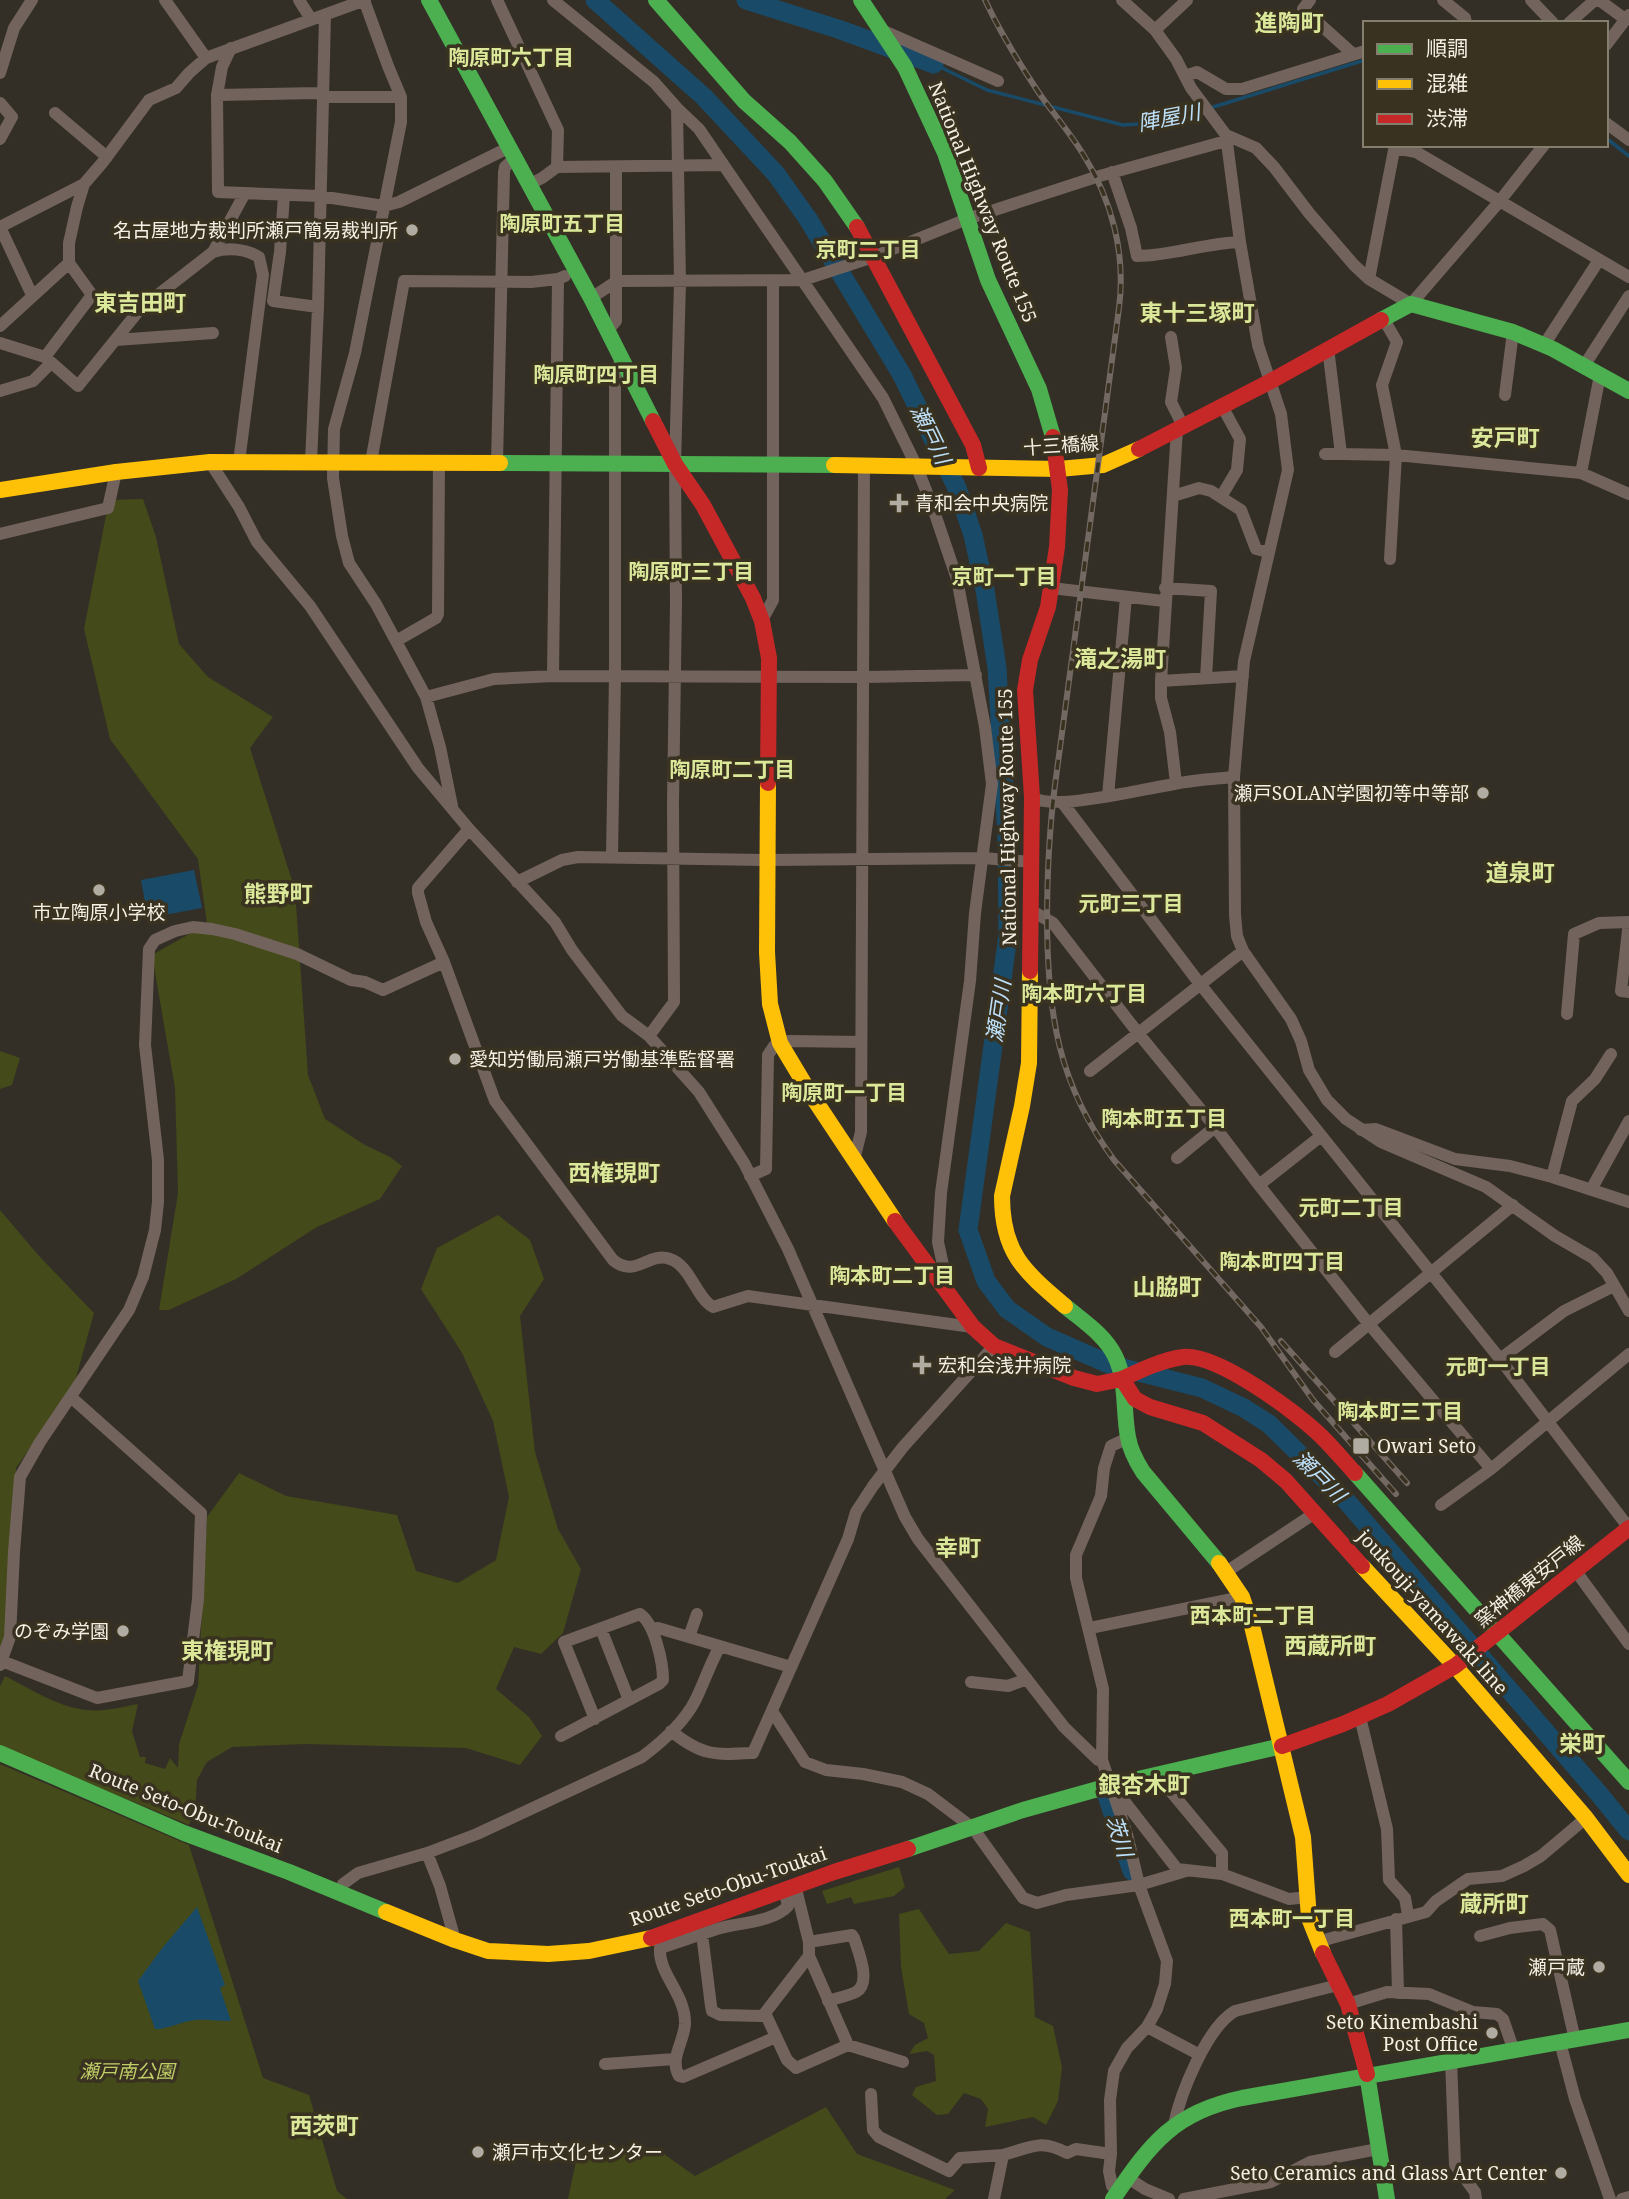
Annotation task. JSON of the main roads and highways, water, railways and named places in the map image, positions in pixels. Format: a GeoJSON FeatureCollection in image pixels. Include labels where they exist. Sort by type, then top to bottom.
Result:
{"type":"FeatureCollection","features":[{"type":"Feature","properties":{"kind":"main road"},"geometry":{"type":"LineString","coordinates":[[429,0],[591,298],[675,464],[703,505],[753,598],[762,621],[768,644],[769,676],[769,1004],[780,1043],[899,1227],[973,1327],[994,1346],[1074,1378],[1097,1384],[1122,1379]]}},
{"type":"Feature","properties":{"kind":"main road","name":"National Highway Route 155"},"geometry":{"type":"LineString","coordinates":[[861,0],[905,67],[945,153],[988,280],[1039,389],[1055,442],[1059,469],[1060,509],[1048,607],[1026,677],[1032,797],[1027,861],[1032,911],[1029,1063],[1003,1196],[1003,1225],[1015,1257],[1028,1272],[1104,1339],[1116,1357],[1122,1379],[1128,1438],[1134,1457],[1143,1472],[1226,1572],[1242,1597],[1252,1626],[1303,1837],[1310,1918],[1317,1942],[1348,2004],[1367,2074],[1387,2199]]}},
{"type":"Feature","properties":{"kind":"main road"},"geometry":{"type":"LineString","coordinates":[[658,2],[744,101],[790,142],[825,181],[861,233],[867,259],[973,445],[974,468]]}},
{"type":"Feature","properties":{"kind":"main road","name":"十三橋線"},"geometry":{"type":"LineString","coordinates":[[0,490],[116,472],[210,462],[864,464],[1059,469],[1103,465],[1122,458],[1271,381],[1411,304],[1513,332],[1545,345],[1629,391]]}},
{"type":"Feature","properties":{"kind":"main road","name":"joukouji-yamawaki line"},"geometry":{"type":"LineString","coordinates":[[1629,1782],[1519,1655],[1493,1637],[1425,1550],[1321,1436],[1254,1385],[1214,1364],[1185,1357],[1150,1366],[1122,1379],[1135,1399],[1150,1407],[1203,1423],[1261,1460],[1286,1480],[1391,1599],[1458,1664],[1586,1818],[1629,1875]]}},
{"type":"Feature","properties":{"kind":"main road","name":"窯神橋東安戸線"},"geometry":{"type":"LineString","coordinates":[[1360,1717],[1403,1697],[1458,1664],[1628,1524]]}},
{"type":"Feature","properties":{"kind":"main road","name":"Route Seto-Obu-Toukai"},"geometry":{"type":"LineString","coordinates":[[0,1753],[184,1833],[455,1940],[488,1951],[548,1954],[589,1951],[652,1938],[789,1887],[1023,1810],[1112,1785],[1282,1746],[1360,1717]]}},
{"type":"Feature","properties":{"kind":"main road"},"geometry":{"type":"LineString","coordinates":[[1120,2189],[1152,2146],[1174,2126],[1200,2110],[1231,2100],[1629,2030]]}},
{"type":"Feature","properties":{"kind":"water"},"geometry":{"type":"Polygon","coordinates":[[[194,870],[202,908],[148,918],[141,880],[194,870]]]}},
{"type":"Feature","properties":{"kind":"water"},"geometry":{"type":"Polygon","coordinates":[[[197,1907],[225,1985],[220,1988],[231,2021],[195,2020],[155,2029],[138,1981],[197,1907]]]}},
{"type":"Feature","properties":{"kind":"waterway","name":"瀬戸川"},"geometry":{"type":"LineString","coordinates":[[595,0],[704,97],[776,174],[808,219],[902,375],[957,488],[973,535],[997,668],[1007,837],[1008,935],[968,1230],[986,1281],[1007,1309],[1047,1337],[1111,1365],[1202,1388],[1244,1408],[1269,1424],[1343,1497],[1629,1831]]}},
{"type":"Feature","properties":{"kind":"waterway","name":"陣屋川"},"geometry":{"type":"LineString","coordinates":[[746,0],[838,29],[934,64]]}},
{"type":"Feature","properties":{"kind":"waterway","name":"陣屋川"},"geometry":{"type":"LineString","coordinates":[[1210,108],[1363,61]]}},
{"type":"Feature","properties":{"kind":"waterway","name":"陣屋川"},"geometry":{"type":"LineString","coordinates":[[934,64],[987,90],[1123,125],[1156,123],[1202,110]]}},
{"type":"Feature","properties":{"kind":"waterway","name":"陣屋川"},"geometry":{"type":"LineString","coordinates":[[1608,140],[1629,156]]}},
{"type":"Feature","properties":{"kind":"waterway","name":"茨川"},"geometry":{"type":"LineString","coordinates":[[1106,1793],[1132,1871]]}},
{"type":"Feature","properties":{"kind":"railway"},"geometry":{"type":"LineString","coordinates":[[985,0],[1024,70],[1078,146],[1093,172],[1109,209],[1120,268],[1119,308],[1050,837],[1048,957],[1050,989],[1060,1048],[1080,1104],[1114,1160],[1261,1327],[1313,1400],[1396,1494]]}},
{"type":"Feature","properties":{"kind":"railway"},"geometry":{"type":"LineString","coordinates":[[1281,1341],[1407,1483]]}},
{"type":"Feature","properties":{"kind":"place","name":"名古屋地方裁判所瀬戸簡易裁判所"},"geometry":{"type":"Point","coordinates":[412,230]}},
{"type":"Feature","properties":{"kind":"place","name":"青和会中央病院"},"geometry":{"type":"Point","coordinates":[899,503]}},
{"type":"Feature","properties":{"kind":"place","name":"瀬戸SOLAN学園初等中等部"},"geometry":{"type":"Point","coordinates":[1483,793]}},
{"type":"Feature","properties":{"kind":"place","name":"市立陶原小学校"},"geometry":{"type":"Point","coordinates":[99,890]}},
{"type":"Feature","properties":{"kind":"place","name":"愛知労働局瀬戸労働基準監督署"},"geometry":{"type":"Point","coordinates":[455,1059]}},
{"type":"Feature","properties":{"kind":"place","name":"宏和会浅井病院"},"geometry":{"type":"Point","coordinates":[922,1365]}},
{"type":"Feature","properties":{"kind":"place","name":"Owari Seto"},"geometry":{"type":"Point","coordinates":[1361,1446]}},
{"type":"Feature","properties":{"kind":"place","name":"のぞみ学園"},"geometry":{"type":"Point","coordinates":[123,1631]}},
{"type":"Feature","properties":{"kind":"place","name":"瀬戸蔵"},"geometry":{"type":"Point","coordinates":[1599,1967]}},
{"type":"Feature","properties":{"kind":"place","name":"Seto Kinembashi Post Office"},"geometry":{"type":"Point","coordinates":[1492,2033]}},
{"type":"Feature","properties":{"kind":"place","name":"瀬戸市文化センター"},"geometry":{"type":"Point","coordinates":[478,2152]}},
{"type":"Feature","properties":{"kind":"place","name":"Seto Ceramics and Glass Art Center"},"geometry":{"type":"Point","coordinates":[1561,2173]}},
{"type":"Feature","properties":{"kind":"district","name":"進陶町"},"geometry":{"type":"Point","coordinates":[1289,22]}},
{"type":"Feature","properties":{"kind":"district","name":"陶原町六丁目"},"geometry":{"type":"Point","coordinates":[511,57]}},
{"type":"Feature","properties":{"kind":"district","name":"陶原町五丁目"},"geometry":{"type":"Point","coordinates":[562,223]}},
{"type":"Feature","properties":{"kind":"district","name":"京町二丁目"},"geometry":{"type":"Point","coordinates":[868,249]}},
{"type":"Feature","properties":{"kind":"district","name":"東吉田町"},"geometry":{"type":"Point","coordinates":[140,302]}},
{"type":"Feature","properties":{"kind":"district","name":"東十三塚町"},"geometry":{"type":"Point","coordinates":[1197,312]}},
{"type":"Feature","properties":{"kind":"district","name":"陶原町四丁目"},"geometry":{"type":"Point","coordinates":[596,374]}},
{"type":"Feature","properties":{"kind":"district","name":"安戸町"},"geometry":{"type":"Point","coordinates":[1505,437]}},
{"type":"Feature","properties":{"kind":"district","name":"陶原町三丁目"},"geometry":{"type":"Point","coordinates":[691,571]}},
{"type":"Feature","properties":{"kind":"district","name":"京町一丁目"},"geometry":{"type":"Point","coordinates":[1004,576]}},
{"type":"Feature","properties":{"kind":"district","name":"滝之湯町"},"geometry":{"type":"Point","coordinates":[1120,658]}},
{"type":"Feature","properties":{"kind":"district","name":"陶原町二丁目"},"geometry":{"type":"Point","coordinates":[732,769]}},
{"type":"Feature","properties":{"kind":"district","name":"道泉町"},"geometry":{"type":"Point","coordinates":[1520,872]}},
{"type":"Feature","properties":{"kind":"district","name":"熊野町"},"geometry":{"type":"Point","coordinates":[278,893]}},
{"type":"Feature","properties":{"kind":"district","name":"元町三丁目"},"geometry":{"type":"Point","coordinates":[1131,903]}},
{"type":"Feature","properties":{"kind":"district","name":"陶本町六丁目"},"geometry":{"type":"Point","coordinates":[1084,993]}},
{"type":"Feature","properties":{"kind":"district","name":"陶原町一丁目"},"geometry":{"type":"Point","coordinates":[844,1092]}},
{"type":"Feature","properties":{"kind":"district","name":"陶本町五丁目"},"geometry":{"type":"Point","coordinates":[1164,1118]}},
{"type":"Feature","properties":{"kind":"district","name":"西権現町"},"geometry":{"type":"Point","coordinates":[614,1172]}},
{"type":"Feature","properties":{"kind":"district","name":"元町二丁目"},"geometry":{"type":"Point","coordinates":[1351,1207]}},
{"type":"Feature","properties":{"kind":"district","name":"陶本町四丁目"},"geometry":{"type":"Point","coordinates":[1282,1261]}},
{"type":"Feature","properties":{"kind":"district","name":"陶本町二丁目"},"geometry":{"type":"Point","coordinates":[892,1275]}},
{"type":"Feature","properties":{"kind":"district","name":"山脇町"},"geometry":{"type":"Point","coordinates":[1167,1286]}},
{"type":"Feature","properties":{"kind":"district","name":"元町一丁目"},"geometry":{"type":"Point","coordinates":[1498,1366]}},
{"type":"Feature","properties":{"kind":"district","name":"陶本町三丁目"},"geometry":{"type":"Point","coordinates":[1400,1411]}},
{"type":"Feature","properties":{"kind":"district","name":"幸町"},"geometry":{"type":"Point","coordinates":[958,1547]}},
{"type":"Feature","properties":{"kind":"district","name":"西本町二丁目"},"geometry":{"type":"Point","coordinates":[1253,1615]}},
{"type":"Feature","properties":{"kind":"district","name":"西蔵所町"},"geometry":{"type":"Point","coordinates":[1330,1645]}},
{"type":"Feature","properties":{"kind":"district","name":"東権現町"},"geometry":{"type":"Point","coordinates":[227,1650]}},
{"type":"Feature","properties":{"kind":"district","name":"栄町"},"geometry":{"type":"Point","coordinates":[1582,1743]}},
{"type":"Feature","properties":{"kind":"district","name":"銀杏木町"},"geometry":{"type":"Point","coordinates":[1144,1784]}},
{"type":"Feature","properties":{"kind":"district","name":"蔵所町"},"geometry":{"type":"Point","coordinates":[1494,1903]}},
{"type":"Feature","properties":{"kind":"district","name":"西本町一丁目"},"geometry":{"type":"Point","coordinates":[1292,1918]}},
{"type":"Feature","properties":{"kind":"district","name":"西茨町"},"geometry":{"type":"Point","coordinates":[324,2125]}},
{"type":"Feature","properties":{"kind":"park label","name":"瀬戸南公園"},"geometry":{"type":"Point","coordinates":[127,2071]}}]}
